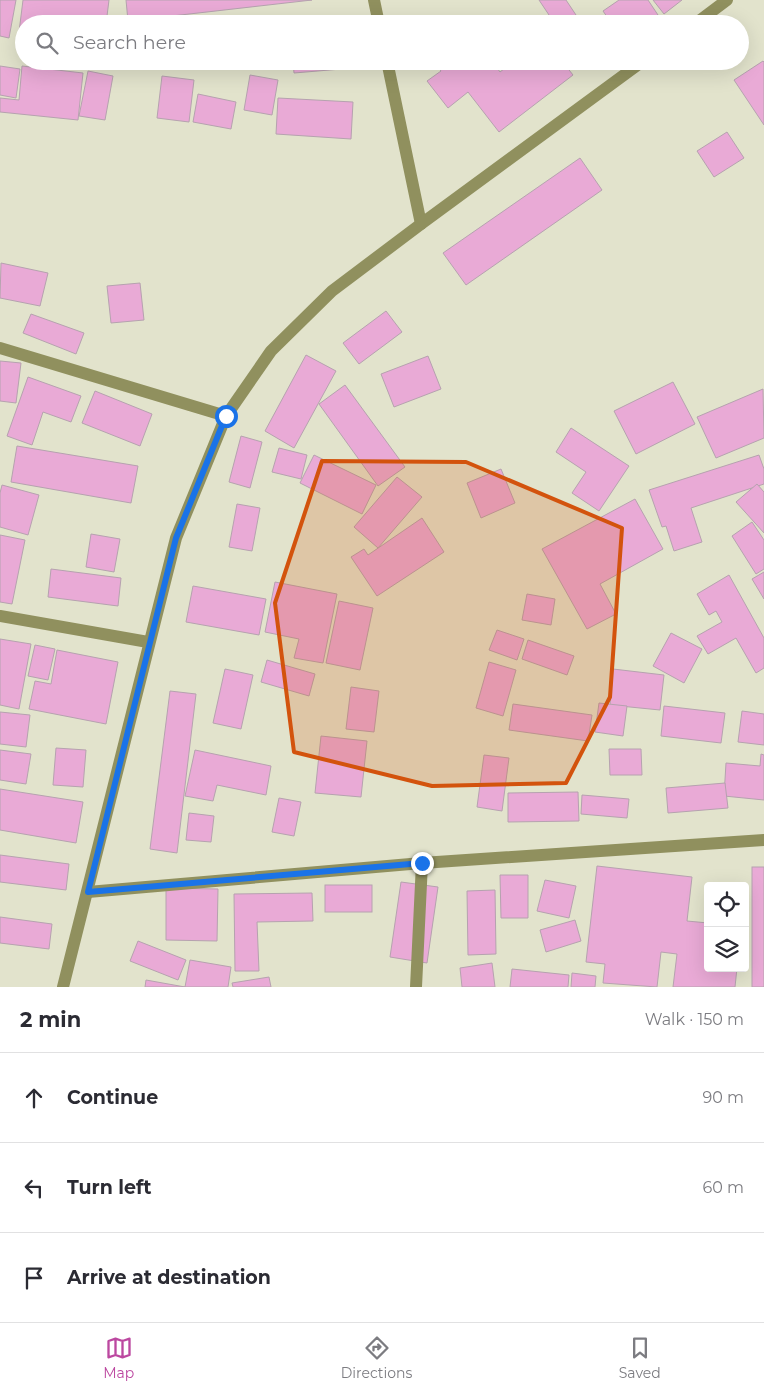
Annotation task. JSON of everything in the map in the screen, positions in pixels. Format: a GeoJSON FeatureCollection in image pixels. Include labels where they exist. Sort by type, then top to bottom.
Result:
{"type":"FeatureCollection","features":[{"type":"Feature","properties":{"kind":"street"},"geometry":{"type":"LineString","coordinates":[[374,0],[377,15]]}},
{"type":"Feature","properties":{"kind":"street"},"geometry":{"type":"LineString","coordinates":[[707,15],[727,0]]}},
{"type":"Feature","properties":{"kind":"street"},"geometry":{"type":"LineString","coordinates":[[389,70],[421,224]]}},
{"type":"Feature","properties":{"kind":"street"},"geometry":{"type":"LineString","coordinates":[[63,987],[88,892],[148,642],[176,538],[226,416],[271,351],[332,291],[631,70]]}},
{"type":"Feature","properties":{"kind":"street"},"geometry":{"type":"LineString","coordinates":[[0,348],[226,416]]}},
{"type":"Feature","properties":{"kind":"street"},"geometry":{"type":"LineString","coordinates":[[0,616],[148,642]]}},
{"type":"Feature","properties":{"kind":"street"},"geometry":{"type":"LineString","coordinates":[[88,892],[422,863],[764,840]]}},
{"type":"Feature","properties":{"kind":"street"},"geometry":{"type":"LineString","coordinates":[[416,987],[422,863]]}},
{"type":"Feature","properties":{"kind":"highlighted area"},"geometry":{"type":"Polygon","coordinates":[[[322,461],[466,462],[622,528],[610,697],[566,783],[432,786],[294,752],[275,603],[322,461]]]}},
{"type":"Feature","properties":{"kind":"building"},"geometry":{"type":"Polygon","coordinates":[[[0,0],[16,0],[9,38],[0,36],[0,0]]]}},
{"type":"Feature","properties":{"kind":"building"},"geometry":{"type":"Polygon","coordinates":[[[23,0],[109,0],[107,15],[21,15],[23,0]]]}},
{"type":"Feature","properties":{"kind":"building"},"geometry":{"type":"Polygon","coordinates":[[[126,0],[312,0],[181,15],[127,15],[126,0]]]}},
{"type":"Feature","properties":{"kind":"building"},"geometry":{"type":"Polygon","coordinates":[[[539,0],[566,0],[576,15],[549,15],[539,0]]]}},
{"type":"Feature","properties":{"kind":"building"},"geometry":{"type":"Polygon","coordinates":[[[619,0],[648,0],[658,15],[606,15],[603,11],[619,0]]]}},
{"type":"Feature","properties":{"kind":"building"},"geometry":{"type":"Polygon","coordinates":[[[653,0],[682,0],[664,14],[653,0]]]}},
{"type":"Feature","properties":{"kind":"building"},"geometry":{"type":"Polygon","coordinates":[[[764,62],[764,125],[734,80],[764,62]]]}},
{"type":"Feature","properties":{"kind":"building"},"geometry":{"type":"Polygon","coordinates":[[[0,66],[20,70],[16,98],[0,95],[0,66]]]}},
{"type":"Feature","properties":{"kind":"building"},"geometry":{"type":"Polygon","coordinates":[[[22,70],[57,70],[83,73],[78,120],[0,112],[0,98],[19,100],[22,70]]]}},
{"type":"Feature","properties":{"kind":"building"},"geometry":{"type":"Polygon","coordinates":[[[294,70],[329,70],[294,73],[294,70]]]}},
{"type":"Feature","properties":{"kind":"building"},"geometry":{"type":"Polygon","coordinates":[[[569,70],[573,75],[499,132],[468,92],[448,108],[427,81],[441,71],[569,70]]]}},
{"type":"Feature","properties":{"kind":"building"},"geometry":{"type":"Polygon","coordinates":[[[88,71],[113,76],[105,120],[79,116],[88,71]]]}},
{"type":"Feature","properties":{"kind":"building"},"geometry":{"type":"Polygon","coordinates":[[[250,75],[278,80],[272,115],[244,110],[250,75]]]}},
{"type":"Feature","properties":{"kind":"building"},"geometry":{"type":"Polygon","coordinates":[[[162,76],[194,80],[189,122],[157,118],[162,76]]]}},
{"type":"Feature","properties":{"kind":"building"},"geometry":{"type":"Polygon","coordinates":[[[198,94],[236,102],[231,129],[193,122],[198,94]]]}},
{"type":"Feature","properties":{"kind":"building"},"geometry":{"type":"Polygon","coordinates":[[[278,98],[353,102],[351,139],[276,134],[278,98]]]}},
{"type":"Feature","properties":{"kind":"building"},"geometry":{"type":"Polygon","coordinates":[[[727,132],[744,158],[714,177],[697,151],[727,132]]]}},
{"type":"Feature","properties":{"kind":"building"},"geometry":{"type":"Polygon","coordinates":[[[580,158],[602,190],[466,285],[443,253],[580,158]]]}},
{"type":"Feature","properties":{"kind":"building"},"geometry":{"type":"Polygon","coordinates":[[[1,263],[48,273],[40,306],[0,298],[1,263]]]}},
{"type":"Feature","properties":{"kind":"building"},"geometry":{"type":"Polygon","coordinates":[[[140,283],[144,320],[111,323],[107,286],[140,283]]]}},
{"type":"Feature","properties":{"kind":"building"},"geometry":{"type":"Polygon","coordinates":[[[386,311],[402,332],[359,364],[343,343],[386,311]]]}},
{"type":"Feature","properties":{"kind":"building"},"geometry":{"type":"Polygon","coordinates":[[[31,314],[84,333],[76,354],[23,333],[31,314]]]}},
{"type":"Feature","properties":{"kind":"building"},"geometry":{"type":"Polygon","coordinates":[[[306,355],[336,371],[294,448],[265,431],[306,355]]]}},
{"type":"Feature","properties":{"kind":"building"},"geometry":{"type":"Polygon","coordinates":[[[428,356],[441,389],[394,407],[381,374],[428,356]]]}},
{"type":"Feature","properties":{"kind":"building"},"geometry":{"type":"Polygon","coordinates":[[[0,361],[21,363],[16,403],[0,401],[0,361]]]}},
{"type":"Feature","properties":{"kind":"building"},"geometry":{"type":"Polygon","coordinates":[[[28,377],[81,396],[71,422],[43,412],[32,445],[7,436],[28,377]]]}},
{"type":"Feature","properties":{"kind":"building"},"geometry":{"type":"Polygon","coordinates":[[[673,382],[695,424],[636,454],[614,411],[673,382]]]}},
{"type":"Feature","properties":{"kind":"building"},"geometry":{"type":"Polygon","coordinates":[[[345,385],[405,467],[378,486],[319,404],[345,385]]]}},
{"type":"Feature","properties":{"kind":"building"},"geometry":{"type":"Polygon","coordinates":[[[763,389],[764,438],[716,458],[697,417],[763,389]]]}},
{"type":"Feature","properties":{"kind":"building"},"geometry":{"type":"Polygon","coordinates":[[[95,391],[152,414],[140,446],[82,423],[95,391]]]}},
{"type":"Feature","properties":{"kind":"building"},"geometry":{"type":"Polygon","coordinates":[[[571,428],[629,466],[599,511],[572,493],[586,472],[556,452],[571,428]]]}},
{"type":"Feature","properties":{"kind":"building"},"geometry":{"type":"Polygon","coordinates":[[[241,436],[262,442],[250,488],[229,482],[241,436]]]}},
{"type":"Feature","properties":{"kind":"building"},"geometry":{"type":"Polygon","coordinates":[[[17,446],[138,466],[131,503],[11,482],[17,446]]]}},
{"type":"Feature","properties":{"kind":"building"},"geometry":{"type":"Polygon","coordinates":[[[279,448],[307,455],[301,479],[272,472],[279,448]]]}},
{"type":"Feature","properties":{"kind":"building"},"geometry":{"type":"Polygon","coordinates":[[[314,455],[376,485],[362,514],[300,483],[314,455]]]}},
{"type":"Feature","properties":{"kind":"building"},"geometry":{"type":"Polygon","coordinates":[[[759,455],[764,469],[764,484],[691,508],[702,542],[674,551],[666,526],[662,527],[649,490],[759,455]]]}},
{"type":"Feature","properties":{"kind":"building"},"geometry":{"type":"Polygon","coordinates":[[[501,469],[515,503],[481,518],[467,483],[501,469]]]}},
{"type":"Feature","properties":{"kind":"building"},"geometry":{"type":"Polygon","coordinates":[[[397,477],[422,497],[378,548],[354,527],[397,477]]]}},
{"type":"Feature","properties":{"kind":"building"},"geometry":{"type":"Polygon","coordinates":[[[757,484],[764,492],[764,533],[736,502],[757,484]]]}},
{"type":"Feature","properties":{"kind":"building"},"geometry":{"type":"Polygon","coordinates":[[[2,485],[39,495],[28,535],[0,527],[0,493],[2,485]]]}},
{"type":"Feature","properties":{"kind":"building"},"geometry":{"type":"Polygon","coordinates":[[[635,499],[663,549],[600,584],[616,614],[587,629],[542,549],[635,499]]]}},
{"type":"Feature","properties":{"kind":"building"},"geometry":{"type":"Polygon","coordinates":[[[237,504],[260,508],[252,551],[229,547],[237,504]]]}},
{"type":"Feature","properties":{"kind":"building"},"geometry":{"type":"Polygon","coordinates":[[[422,518],[444,552],[377,596],[351,557],[364,549],[368,555],[422,518]]]}},
{"type":"Feature","properties":{"kind":"building"},"geometry":{"type":"Polygon","coordinates":[[[752,522],[764,540],[764,569],[756,574],[732,536],[752,522]]]}},
{"type":"Feature","properties":{"kind":"building"},"geometry":{"type":"Polygon","coordinates":[[[91,534],[120,539],[114,572],[86,567],[91,534]]]}},
{"type":"Feature","properties":{"kind":"building"},"geometry":{"type":"Polygon","coordinates":[[[0,535],[25,540],[12,604],[0,602],[0,535]]]}},
{"type":"Feature","properties":{"kind":"building"},"geometry":{"type":"Polygon","coordinates":[[[51,569],[121,578],[118,606],[48,597],[51,569]]]}},
{"type":"Feature","properties":{"kind":"building"},"geometry":{"type":"Polygon","coordinates":[[[764,572],[764,599],[752,579],[764,572]]]}},
{"type":"Feature","properties":{"kind":"building"},"geometry":{"type":"Polygon","coordinates":[[[729,575],[764,638],[764,668],[756,673],[736,638],[708,654],[697,636],[722,622],[716,611],[709,615],[697,594],[729,575]]]}},
{"type":"Feature","properties":{"kind":"building"},"geometry":{"type":"Polygon","coordinates":[[[275,582],[337,594],[323,663],[294,658],[299,639],[265,632],[275,582]]]}},
{"type":"Feature","properties":{"kind":"building"},"geometry":{"type":"Polygon","coordinates":[[[193,586],[266,599],[259,635],[186,622],[193,586]]]}},
{"type":"Feature","properties":{"kind":"building"},"geometry":{"type":"Polygon","coordinates":[[[527,594],[555,599],[551,625],[522,620],[527,594]]]}},
{"type":"Feature","properties":{"kind":"building"},"geometry":{"type":"Polygon","coordinates":[[[339,601],[373,608],[360,670],[326,663],[339,601]]]}},
{"type":"Feature","properties":{"kind":"building"},"geometry":{"type":"Polygon","coordinates":[[[497,630],[524,639],[517,660],[489,650],[497,630]]]}},
{"type":"Feature","properties":{"kind":"building"},"geometry":{"type":"Polygon","coordinates":[[[671,633],[702,649],[684,683],[653,666],[671,633]]]}},
{"type":"Feature","properties":{"kind":"building"},"geometry":{"type":"Polygon","coordinates":[[[0,639],[31,644],[19,709],[0,705],[0,639]]]}},
{"type":"Feature","properties":{"kind":"building"},"geometry":{"type":"Polygon","coordinates":[[[528,640],[574,656],[567,675],[522,659],[528,640]]]}},
{"type":"Feature","properties":{"kind":"building"},"geometry":{"type":"Polygon","coordinates":[[[35,645],[55,649],[48,680],[28,676],[35,645]]]}},
{"type":"Feature","properties":{"kind":"building"},"geometry":{"type":"Polygon","coordinates":[[[57,650],[118,662],[106,724],[29,709],[35,681],[51,684],[57,650]]]}},
{"type":"Feature","properties":{"kind":"building"},"geometry":{"type":"Polygon","coordinates":[[[267,660],[315,674],[309,696],[261,682],[267,660]]]}},
{"type":"Feature","properties":{"kind":"building"},"geometry":{"type":"Polygon","coordinates":[[[489,662],[516,670],[503,716],[476,708],[489,662]]]}},
{"type":"Feature","properties":{"kind":"building"},"geometry":{"type":"Polygon","coordinates":[[[225,669],[253,675],[241,729],[213,723],[225,669]]]}},
{"type":"Feature","properties":{"kind":"building"},"geometry":{"type":"Polygon","coordinates":[[[613,669],[664,675],[660,710],[610,705],[613,669]]]}},
{"type":"Feature","properties":{"kind":"building"},"geometry":{"type":"Polygon","coordinates":[[[351,687],[379,691],[374,732],[346,729],[351,687]]]}},
{"type":"Feature","properties":{"kind":"building"},"geometry":{"type":"Polygon","coordinates":[[[170,691],[196,694],[177,853],[150,849],[170,691]]]}},
{"type":"Feature","properties":{"kind":"building"},"geometry":{"type":"Polygon","coordinates":[[[599,703],[627,706],[623,736],[595,732],[599,703]]]}},
{"type":"Feature","properties":{"kind":"building"},"geometry":{"type":"Polygon","coordinates":[[[513,704],[592,715],[588,741],[509,730],[513,704]]]}},
{"type":"Feature","properties":{"kind":"building"},"geometry":{"type":"Polygon","coordinates":[[[664,706],[725,713],[721,743],[661,736],[664,706]]]}},
{"type":"Feature","properties":{"kind":"building"},"geometry":{"type":"Polygon","coordinates":[[[742,711],[764,714],[764,745],[738,742],[742,711]]]}},
{"type":"Feature","properties":{"kind":"building"},"geometry":{"type":"Polygon","coordinates":[[[0,712],[30,715],[26,747],[0,744],[0,712]]]}},
{"type":"Feature","properties":{"kind":"building"},"geometry":{"type":"Polygon","coordinates":[[[321,736],[367,741],[361,797],[315,793],[321,736]]]}},
{"type":"Feature","properties":{"kind":"building"},"geometry":{"type":"Polygon","coordinates":[[[56,748],[86,750],[83,787],[53,785],[56,748]]]}},
{"type":"Feature","properties":{"kind":"building"},"geometry":{"type":"Polygon","coordinates":[[[609,749],[641,749],[642,775],[610,775],[609,749]]]}},
{"type":"Feature","properties":{"kind":"building"},"geometry":{"type":"Polygon","coordinates":[[[0,750],[31,754],[26,784],[0,780],[0,750]]]}},
{"type":"Feature","properties":{"kind":"building"},"geometry":{"type":"Polygon","coordinates":[[[195,750],[271,766],[266,795],[217,785],[213,801],[185,796],[195,750]]]}},
{"type":"Feature","properties":{"kind":"building"},"geometry":{"type":"Polygon","coordinates":[[[761,754],[764,755],[764,800],[724,796],[726,763],[760,766],[761,754]]]}},
{"type":"Feature","properties":{"kind":"building"},"geometry":{"type":"Polygon","coordinates":[[[484,755],[509,758],[502,811],[477,807],[484,755]]]}},
{"type":"Feature","properties":{"kind":"building"},"geometry":{"type":"Polygon","coordinates":[[[725,783],[728,808],[668,813],[666,788],[725,783]]]}},
{"type":"Feature","properties":{"kind":"building"},"geometry":{"type":"Polygon","coordinates":[[[0,789],[83,802],[76,843],[0,830],[0,789]]]}},
{"type":"Feature","properties":{"kind":"building"},"geometry":{"type":"Polygon","coordinates":[[[578,792],[579,821],[508,822],[508,793],[578,792]]]}},
{"type":"Feature","properties":{"kind":"building"},"geometry":{"type":"Polygon","coordinates":[[[582,795],[629,799],[627,818],[581,814],[582,795]]]}},
{"type":"Feature","properties":{"kind":"building"},"geometry":{"type":"Polygon","coordinates":[[[279,798],[301,802],[294,836],[272,832],[279,798]]]}},
{"type":"Feature","properties":{"kind":"building"},"geometry":{"type":"Polygon","coordinates":[[[189,813],[214,816],[211,842],[186,840],[189,813]]]}},
{"type":"Feature","properties":{"kind":"building"},"geometry":{"type":"Polygon","coordinates":[[[0,855],[69,864],[66,890],[0,882],[0,855]]]}},
{"type":"Feature","properties":{"kind":"building"},"geometry":{"type":"Polygon","coordinates":[[[597,866],[692,877],[687,921],[704,923],[704,972],[737,972],[735,987],[673,987],[677,954],[661,952],[657,987],[603,983],[605,964],[586,962],[597,866]]]}},
{"type":"Feature","properties":{"kind":"building"},"geometry":{"type":"Polygon","coordinates":[[[752,867],[764,867],[764,987],[752,987],[752,867]]]}},
{"type":"Feature","properties":{"kind":"building"},"geometry":{"type":"Polygon","coordinates":[[[500,875],[528,875],[528,918],[501,918],[500,875]]]}},
{"type":"Feature","properties":{"kind":"building"},"geometry":{"type":"Polygon","coordinates":[[[545,880],[576,886],[569,918],[537,911],[545,880]]]}},
{"type":"Feature","properties":{"kind":"building"},"geometry":{"type":"Polygon","coordinates":[[[401,882],[438,887],[427,963],[390,957],[401,882]]]}},
{"type":"Feature","properties":{"kind":"building"},"geometry":{"type":"Polygon","coordinates":[[[325,885],[372,885],[372,912],[325,912],[325,885]]]}},
{"type":"Feature","properties":{"kind":"building"},"geometry":{"type":"Polygon","coordinates":[[[166,888],[218,889],[217,941],[166,940],[166,888]]]}},
{"type":"Feature","properties":{"kind":"building"},"geometry":{"type":"Polygon","coordinates":[[[495,890],[496,954],[468,955],[467,891],[495,890]]]}},
{"type":"Feature","properties":{"kind":"building"},"geometry":{"type":"Polygon","coordinates":[[[312,893],[313,921],[257,922],[259,971],[235,971],[234,894],[312,893]]]}},
{"type":"Feature","properties":{"kind":"building"},"geometry":{"type":"Polygon","coordinates":[[[0,917],[52,924],[49,949],[0,943],[0,917]]]}},
{"type":"Feature","properties":{"kind":"building"},"geometry":{"type":"Polygon","coordinates":[[[575,920],[581,941],[546,952],[540,930],[575,920]]]}},
{"type":"Feature","properties":{"kind":"building"},"geometry":{"type":"Polygon","coordinates":[[[138,941],[186,960],[178,980],[130,961],[138,941]]]}},
{"type":"Feature","properties":{"kind":"building"},"geometry":{"type":"Polygon","coordinates":[[[190,960],[231,967],[228,987],[185,987],[190,960]]]}},
{"type":"Feature","properties":{"kind":"building"},"geometry":{"type":"Polygon","coordinates":[[[492,963],[495,987],[462,987],[460,968],[492,963]]]}},
{"type":"Feature","properties":{"kind":"building"},"geometry":{"type":"Polygon","coordinates":[[[512,969],[569,975],[568,987],[510,987],[512,969]]]}},
{"type":"Feature","properties":{"kind":"building"},"geometry":{"type":"Polygon","coordinates":[[[572,973],[596,976],[595,987],[571,987],[572,973]]]}},
{"type":"Feature","properties":{"kind":"building"},"geometry":{"type":"Polygon","coordinates":[[[269,977],[271,987],[233,987],[232,983],[269,977]]]}},
{"type":"Feature","properties":{"kind":"building"},"geometry":{"type":"Polygon","coordinates":[[[146,980],[185,987],[145,987],[146,980]]]}},
{"type":"Feature","properties":{"kind":"route"},"geometry":{"type":"LineString","coordinates":[[226,416],[176,538],[148,642],[88,892],[422,863]]}}]}
